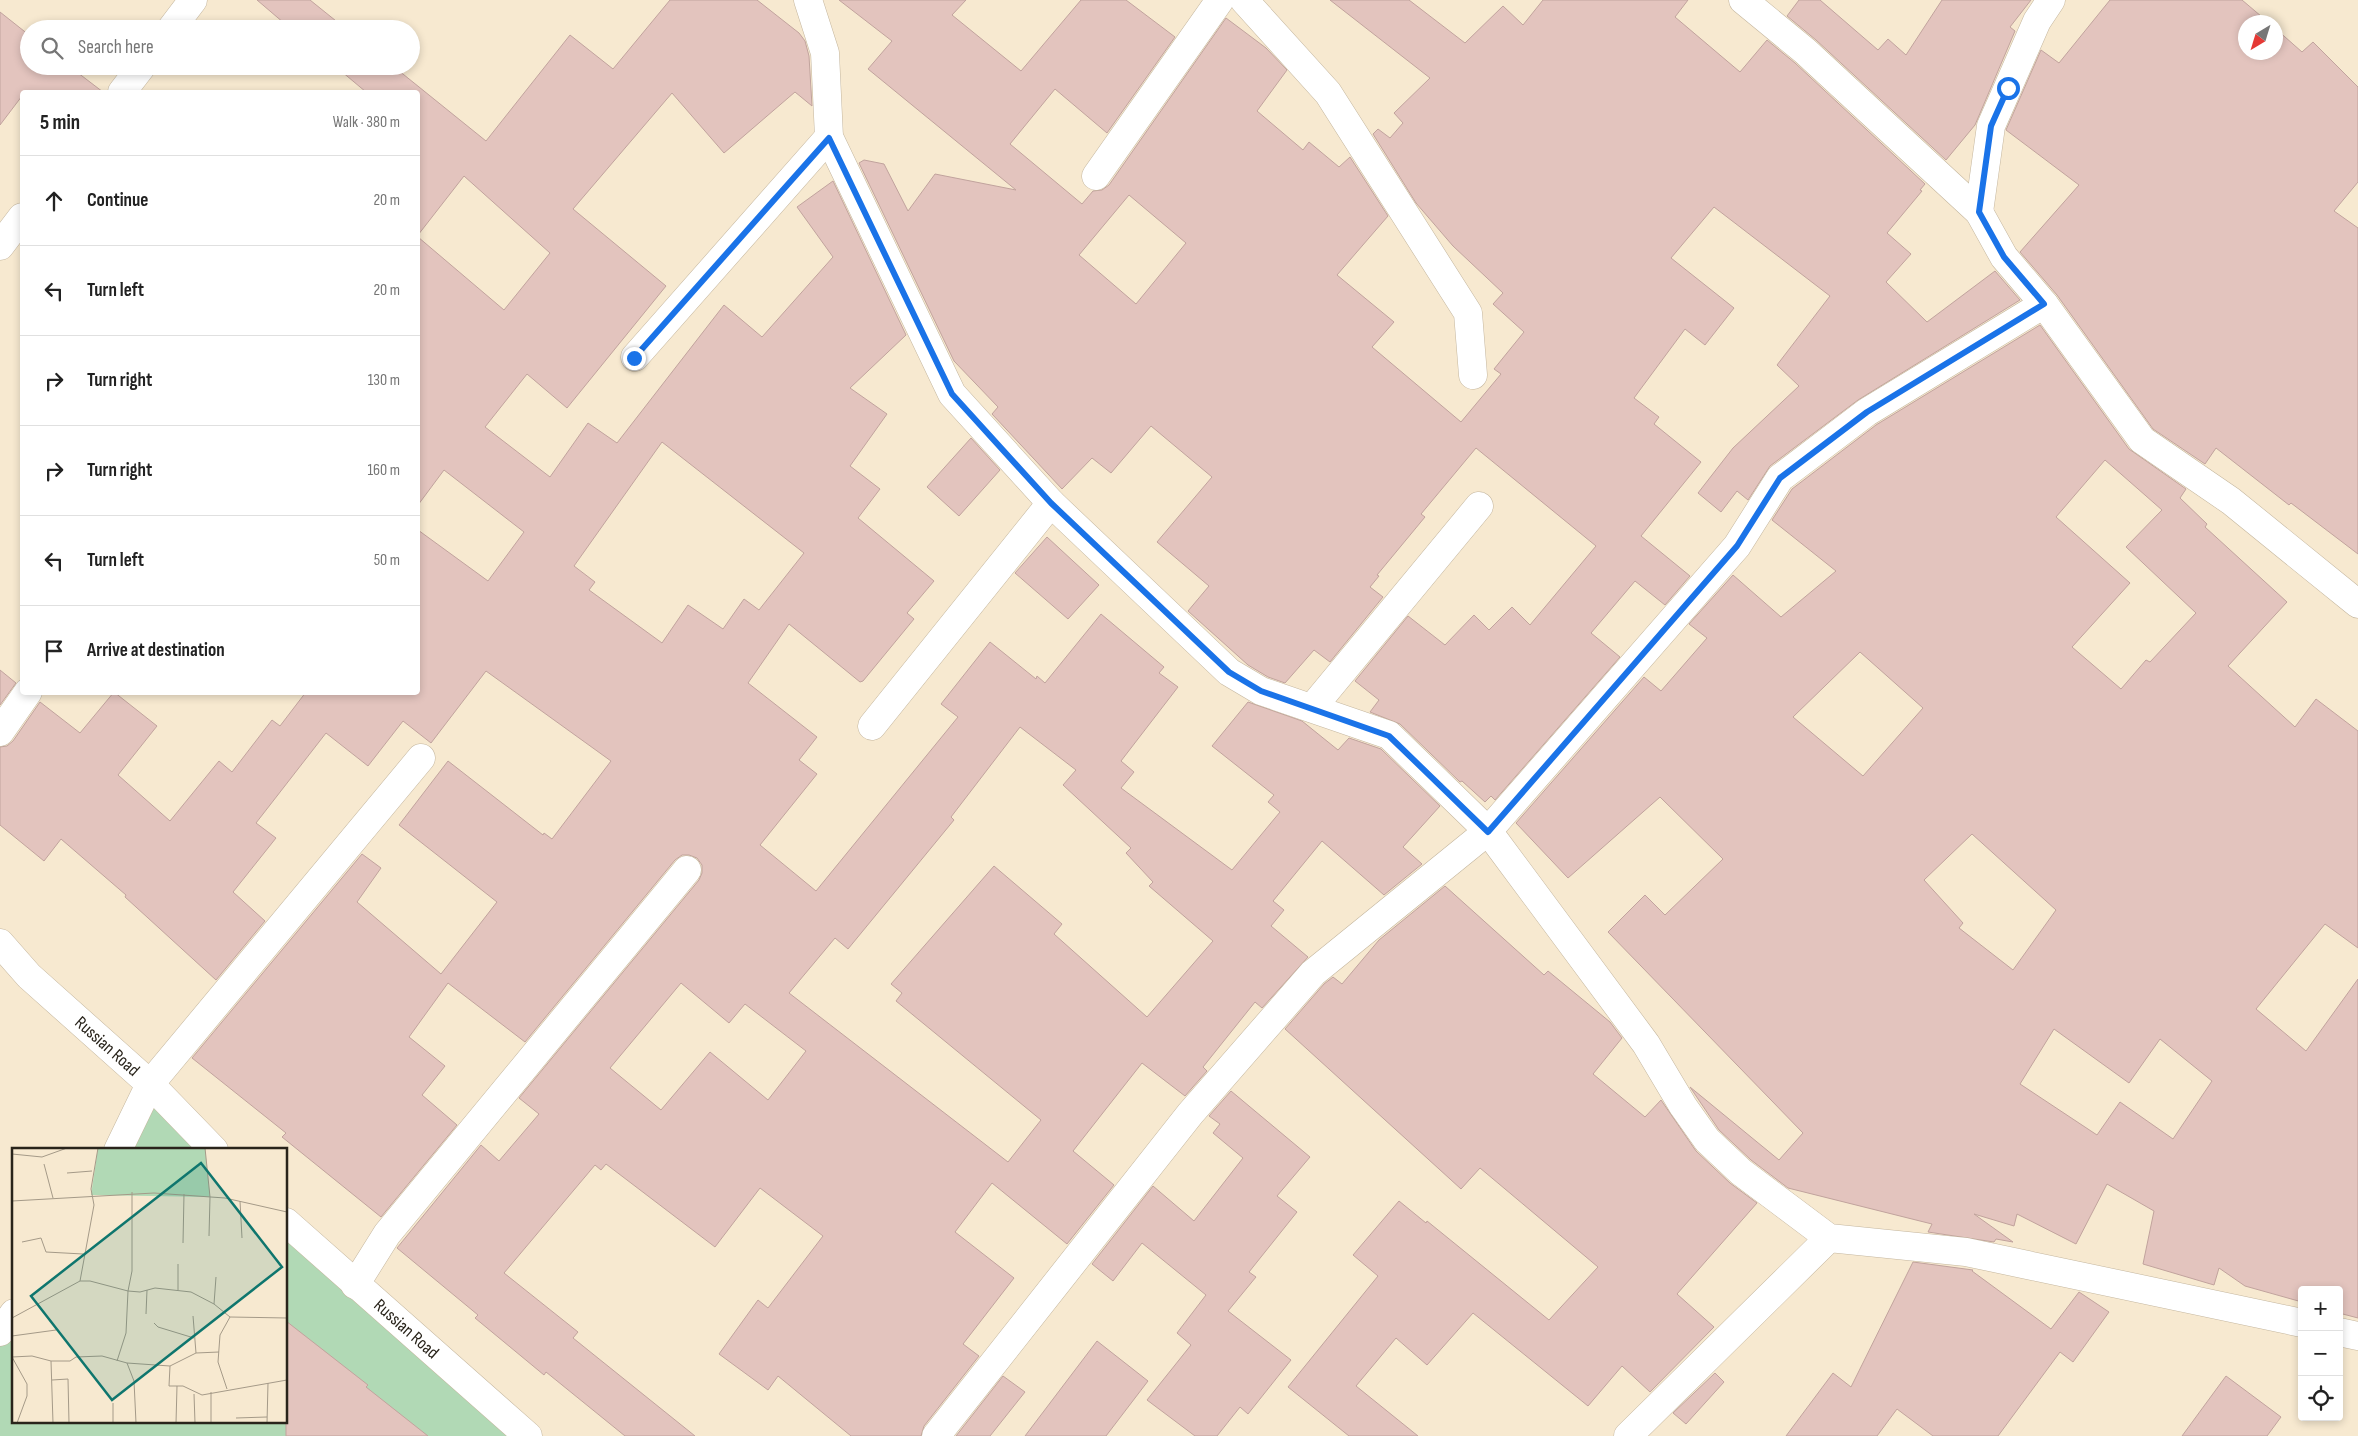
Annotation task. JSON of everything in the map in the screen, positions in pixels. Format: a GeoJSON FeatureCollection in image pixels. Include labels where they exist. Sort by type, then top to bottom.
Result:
{"type":"FeatureCollection","features":[{"type":"Feature","properties":{"kind":"street"},"geometry":{"type":"LineString","coordinates":[[178,20],[193,0]]}},
{"type":"Feature","properties":{"kind":"street"},"geometry":{"type":"LineString","coordinates":[[808,0],[825,53],[829,138],[952,394],[1051,503],[1229,672],[1261,691],[1389,736],[1488,832],[1646,1044],[1683,1106],[1707,1140],[1741,1172],[1829,1238],[1966,1252],[2298,1322]]}},
{"type":"Feature","properties":{"kind":"street"},"geometry":{"type":"LineString","coordinates":[[1096,176],[1220,0]]}},
{"type":"Feature","properties":{"kind":"street"},"geometry":{"type":"LineString","coordinates":[[1244,0],[1328,93],[1468,313],[1473,375]]}},
{"type":"Feature","properties":{"kind":"street"},"geometry":{"type":"LineString","coordinates":[[1743,0],[1805,51],[1979,212],[2004,257],[2044,304],[2142,440],[2231,501],[2358,604]]}},
{"type":"Feature","properties":{"kind":"street"},"geometry":{"type":"LineString","coordinates":[[1979,212],[1991,126],[2038,21],[2052,0]]}},
{"type":"Feature","properties":{"kind":"street"},"geometry":{"type":"LineString","coordinates":[[634,358],[829,138]]}},
{"type":"Feature","properties":{"kind":"street"},"geometry":{"type":"LineString","coordinates":[[0,246],[20,220]]}},
{"type":"Feature","properties":{"kind":"street"},"geometry":{"type":"LineString","coordinates":[[936,1436],[1190,1114],[1313,973],[1488,832],[1737,546],[1780,478],[1867,412],[2044,304]]}},
{"type":"Feature","properties":{"kind":"street"},"geometry":{"type":"LineString","coordinates":[[872,726],[1051,503]]}},
{"type":"Feature","properties":{"kind":"street"},"geometry":{"type":"LineString","coordinates":[[1312,708],[1479,506]]}},
{"type":"Feature","properties":{"kind":"street"},"geometry":{"type":"LineString","coordinates":[[0,732],[26,695]]}},
{"type":"Feature","properties":{"kind":"street"},"geometry":{"type":"LineString","coordinates":[[119,1148],[150,1084],[421,758]]}},
{"type":"Feature","properties":{"kind":"street"},"geometry":{"type":"LineString","coordinates":[[355,1285],[387,1234],[687,870]]}},
{"type":"Feature","properties":{"kind":"street","name":"Russian Road"},"geometry":{"type":"LineString","coordinates":[[0,943],[29,976],[150,1084],[212,1148]]}},
{"type":"Feature","properties":{"kind":"street","name":"Russian Road"},"geometry":{"type":"LineString","coordinates":[[288,1224],[528,1436]]}},
{"type":"Feature","properties":{"kind":"street"},"geometry":{"type":"LineString","coordinates":[[1628,1436],[1829,1238]]}},
{"type":"Feature","properties":{"kind":"street"},"geometry":{"type":"LineString","coordinates":[[0,1332],[12,1316]]}},
{"type":"Feature","properties":{"kind":"street"},"geometry":{"type":"LineString","coordinates":[[2343,1333],[2358,1336]]}},
{"type":"Feature","properties":{"kind":"green space"},"geometry":{"type":"Polygon","coordinates":[[[150,1084],[212,1148],[119,1148],[150,1084]]]}},
{"type":"Feature","properties":{"kind":"green space"},"geometry":{"type":"Polygon","coordinates":[[[288,1224],[528,1436],[0,1436],[0,1332],[12,1316],[12,1424],[288,1424],[288,1224]]]}},
{"type":"Feature","properties":{"kind":"building"},"geometry":{"type":"Polygon","coordinates":[[[257,0],[310,0],[335,20],[280,20],[257,0]]]}},
{"type":"Feature","properties":{"kind":"building"},"geometry":{"type":"Polygon","coordinates":[[[670,0],[757,0],[799,33],[805,41],[809,56],[812,106],[795,92],[724,153],[672,93],[573,209],[666,286],[567,408],[527,374],[485,427],[550,477],[588,423],[617,443],[724,305],[762,337],[833,257],[797,207],[833,181],[906,335],[850,388],[887,414],[850,466],[880,489],[858,518],[934,581],[907,613],[914,619],[863,681],[860,682],[789,624],[748,683],[817,737],[799,760],[817,774],[760,845],[816,891],[958,717],[941,704],[990,642],[1036,679],[1037,676],[1045,683],[1101,614],[1164,667],[1159,673],[1178,687],[1121,761],[1134,772],[1121,788],[1232,870],[1280,812],[1268,802],[1274,795],[1212,746],[1248,702],[1302,721],[1338,750],[1349,738],[1381,749],[1440,806],[1403,847],[1422,864],[1384,895],[1322,841],[1273,901],[1284,910],[1271,926],[1308,957],[1262,1008],[1255,1002],[1203,1067],[1207,1071],[1185,1096],[1142,1063],[1073,1151],[1114,1185],[1067,1244],[992,1183],[955,1232],[1014,1278],[963,1344],[979,1356],[924,1426],[921,1436],[851,1436],[778,1376],[768,1390],[719,1354],[758,1300],[768,1308],[823,1236],[760,1188],[715,1247],[606,1164],[601,1170],[595,1165],[504,1273],[578,1332],[573,1338],[695,1436],[625,1436],[546,1372],[544,1375],[475,1318],[478,1315],[397,1248],[481,1145],[499,1161],[539,1114],[519,1098],[699,880],[702,873],[702,865],[697,858],[682,855],[675,860],[525,1042],[448,983],[409,1037],[445,1066],[422,1095],[457,1125],[381,1217],[282,1137],[286,1133],[192,1058],[362,854],[381,868],[357,902],[441,974],[497,902],[399,825],[448,761],[543,835],[544,833],[552,839],[611,761],[486,671],[431,743],[403,721],[368,766],[326,733],[256,823],[276,838],[233,892],[265,921],[216,980],[125,897],[126,895],[61,839],[44,861],[0,825],[0,747],[7,746],[13,741],[40,702],[80,733],[112,695],[118,695],[157,726],[118,775],[170,821],[219,761],[232,772],[272,720],[280,726],[304,695],[420,695],[420,531],[488,581],[524,532],[444,470],[420,502],[420,239],[504,310],[550,253],[464,176],[420,232],[420,90],[364,90],[346,75],[404,75],[486,141],[570,35],[613,69],[670,0]],[[662,442],[574,566],[595,582],[589,590],[662,643],[688,605],[723,629],[744,599],[759,610],[804,553],[662,442]],[[1020,727],[951,817],[954,820],[848,949],[835,938],[789,993],[1008,1162],[1041,1120],[896,1001],[902,993],[891,984],[994,866],[1062,924],[1054,934],[1147,1017],[1213,941],[1149,886],[1153,882],[1126,853],[1131,848],[1063,785],[1076,770],[1020,727]],[[681,983],[610,1068],[661,1110],[710,1052],[768,1100],[806,1051],[745,1004],[729,1023],[681,983]]]}},
{"type":"Feature","properties":{"kind":"building"},"geometry":{"type":"Polygon","coordinates":[[[839,0],[966,0],[952,15],[1021,71],[1081,0],[1126,0],[1175,37],[1107,133],[1055,89],[1010,144],[1082,204],[1093,191],[1102,190],[1109,185],[1226,18],[1266,48],[1287,70],[1257,111],[1303,150],[1309,142],[1339,167],[1350,157],[1388,216],[1337,275],[1394,322],[1372,347],[1461,422],[1501,374],[1494,369],[1524,332],[1493,304],[1503,293],[1453,246],[1416,203],[1373,134],[1378,129],[1390,138],[1403,123],[1394,113],[1430,78],[1330,0],[1409,0],[1465,43],[1503,6],[1523,25],[1543,0],[1688,0],[1675,17],[1740,72],[1767,40],[1795,63],[1925,184],[1920,190],[1922,191],[1887,233],[1911,254],[1886,282],[1927,322],[1995,271],[2020,300],[1858,400],[1770,466],[1748,500],[1737,491],[1721,512],[1698,493],[1733,448],[1799,386],[1777,365],[1830,296],[1714,207],[1671,258],[1734,308],[1705,345],[1685,329],[1634,398],[1659,417],[1654,424],[1701,462],[1641,536],[1690,576],[1665,605],[1635,581],[1591,633],[1620,657],[1495,800],[1491,796],[1485,802],[1462,781],[1460,782],[1400,724],[1370,712],[1379,700],[1355,681],[1408,616],[1445,645],[1474,615],[1489,630],[1512,607],[1530,625],[1596,546],[1476,448],[1421,514],[1425,517],[1377,575],[1379,576],[1370,587],[1383,597],[1330,662],[1314,650],[1285,683],[1268,677],[1248,665],[1188,611],[1209,586],[1157,542],[1212,477],[1151,426],[1111,473],[1092,458],[1062,489],[992,414],[998,407],[954,361],[859,163],[864,160],[884,164],[908,211],[935,174],[1016,190],[868,69],[892,41],[839,0]],[[1129,195],[1079,255],[1136,304],[1186,243],[1129,195]]]}},
{"type":"Feature","properties":{"kind":"building"},"geometry":{"type":"Polygon","coordinates":[[[1799,0],[1820,0],[1878,50],[1888,39],[1906,55],[1942,0],[2031,0],[2010,27],[2015,31],[1975,125],[1946,160],[1816,40],[1787,16],[1799,0]]]}},
{"type":"Feature","properties":{"kind":"building"},"geometry":{"type":"Polygon","coordinates":[[[2110,0],[2242,0],[2260,15],[2238,15],[2238,60],[2283,60],[2283,35],[2302,52],[2313,42],[2358,87],[2358,182],[2334,211],[2358,228],[2358,554],[2291,503],[2289,505],[2216,448],[2205,464],[2153,429],[2057,295],[2020,252],[2079,185],[2006,130],[2041,50],[2059,63],[2110,0]]]}},
{"type":"Feature","properties":{"kind":"building"},"geometry":{"type":"Polygon","coordinates":[[[0,12],[20,28],[20,75],[81,75],[100,90],[20,90],[20,99],[0,125],[0,12]]]}},
{"type":"Feature","properties":{"kind":"building"},"geometry":{"type":"Polygon","coordinates":[[[2040,325],[2129,449],[2186,489],[2180,498],[2207,524],[2205,527],[2287,602],[2228,666],[2295,727],[2316,699],[2358,731],[2358,948],[2325,924],[2256,1009],[2306,1051],[2358,979],[2358,1318],[2343,1314],[2343,1286],[2298,1286],[2298,1301],[2245,1286],[2219,1268],[2214,1285],[2143,1264],[2154,1211],[2107,1184],[2076,1244],[2017,1214],[2014,1226],[1974,1214],[2013,1242],[1996,1239],[1994,1242],[1928,1232],[1932,1224],[1788,1188],[1751,1160],[1719,1130],[1690,1087],[1779,1160],[1803,1133],[1608,932],[1645,895],[1665,915],[1723,859],[1660,797],[1568,878],[1516,823],[1644,677],[1661,691],[1707,638],[1689,624],[1733,575],[1781,617],[1836,571],[1772,520],[1792,489],[1876,425],[2040,325]],[[2105,460],[2056,517],[2130,583],[2072,647],[2121,689],[2146,660],[2150,662],[2196,613],[2126,547],[2162,510],[2105,460]],[[1860,652],[1793,717],[1863,776],[1923,708],[1860,652]],[[1972,834],[1924,880],[1963,923],[1959,928],[2013,970],[2056,910],[1972,834]],[[2054,1029],[2020,1084],[2097,1135],[2120,1102],[2173,1139],[2212,1081],[2160,1039],[2129,1083],[2054,1029]]]}},
{"type":"Feature","properties":{"kind":"building"},"geometry":{"type":"Polygon","coordinates":[[[971,438],[1000,470],[959,516],[927,487],[971,438]]]}},
{"type":"Feature","properties":{"kind":"building"},"geometry":{"type":"Polygon","coordinates":[[[1047,537],[1099,585],[1068,619],[1015,573],[1047,537]]]}},
{"type":"Feature","properties":{"kind":"building"},"geometry":{"type":"Polygon","coordinates":[[[0,670],[16,683],[0,705],[0,670]]]}},
{"type":"Feature","properties":{"kind":"building"},"geometry":{"type":"Polygon","coordinates":[[[1445,886],[1544,975],[1548,971],[1610,1022],[1622,1038],[1593,1074],[1645,1117],[1661,1100],[1696,1151],[1730,1183],[1757,1203],[1677,1294],[1714,1327],[1650,1392],[1622,1366],[1588,1406],[1473,1313],[1427,1365],[1396,1338],[1356,1386],[1418,1436],[1349,1436],[1288,1387],[1378,1276],[1353,1255],[1399,1201],[1426,1223],[1427,1221],[1549,1320],[1598,1267],[1480,1168],[1461,1189],[1285,1029],[1324,984],[1333,977],[1342,984],[1379,940],[1445,886]]]}},
{"type":"Feature","properties":{"kind":"building"},"geometry":{"type":"Polygon","coordinates":[[[1231,1091],[1310,1157],[1277,1196],[1297,1212],[1249,1272],[1256,1277],[1228,1311],[1291,1360],[1248,1414],[1240,1407],[1217,1436],[1195,1436],[1147,1400],[1191,1345],[1177,1333],[1206,1295],[1142,1243],[1113,1281],[1092,1264],[1153,1186],[1194,1221],[1243,1158],[1213,1133],[1220,1124],[1209,1116],[1231,1091]]]}},
{"type":"Feature","properties":{"kind":"building"},"geometry":{"type":"Polygon","coordinates":[[[1913,1262],[1973,1270],[2051,1329],[2079,1292],[2109,1312],[2073,1362],[2060,1352],[1998,1436],[1933,1436],[1897,1409],[1877,1436],[1786,1436],[1833,1373],[1851,1387],[1913,1262]]]}},
{"type":"Feature","properties":{"kind":"building"},"geometry":{"type":"Polygon","coordinates":[[[288,1323],[368,1385],[366,1387],[428,1436],[286,1436],[286,1424],[288,1424],[288,1323]]]}},
{"type":"Feature","properties":{"kind":"building"},"geometry":{"type":"Polygon","coordinates":[[[1097,1341],[1148,1381],[1106,1436],[1025,1436],[1097,1341]]]}},
{"type":"Feature","properties":{"kind":"building"},"geometry":{"type":"Polygon","coordinates":[[[1715,1373],[1724,1382],[1686,1424],[1673,1413],[1715,1373]]]}},
{"type":"Feature","properties":{"kind":"building"},"geometry":{"type":"Polygon","coordinates":[[[1003,1376],[1025,1392],[990,1436],[956,1436],[1003,1376]]]}},
{"type":"Feature","properties":{"kind":"building"},"geometry":{"type":"Polygon","coordinates":[[[2226,1376],[2281,1417],[2267,1436],[2182,1436],[2226,1376]]]}},
{"type":"Feature","properties":{"kind":"route"},"geometry":{"type":"LineString","coordinates":[[634,358],[829,138],[952,394],[1051,503],[1229,672],[1261,691],[1389,736],[1488,832],[1737,546],[1780,478],[1867,412],[2044,304],[2004,257],[1979,212],[1991,126],[2008,88]]}}]}
